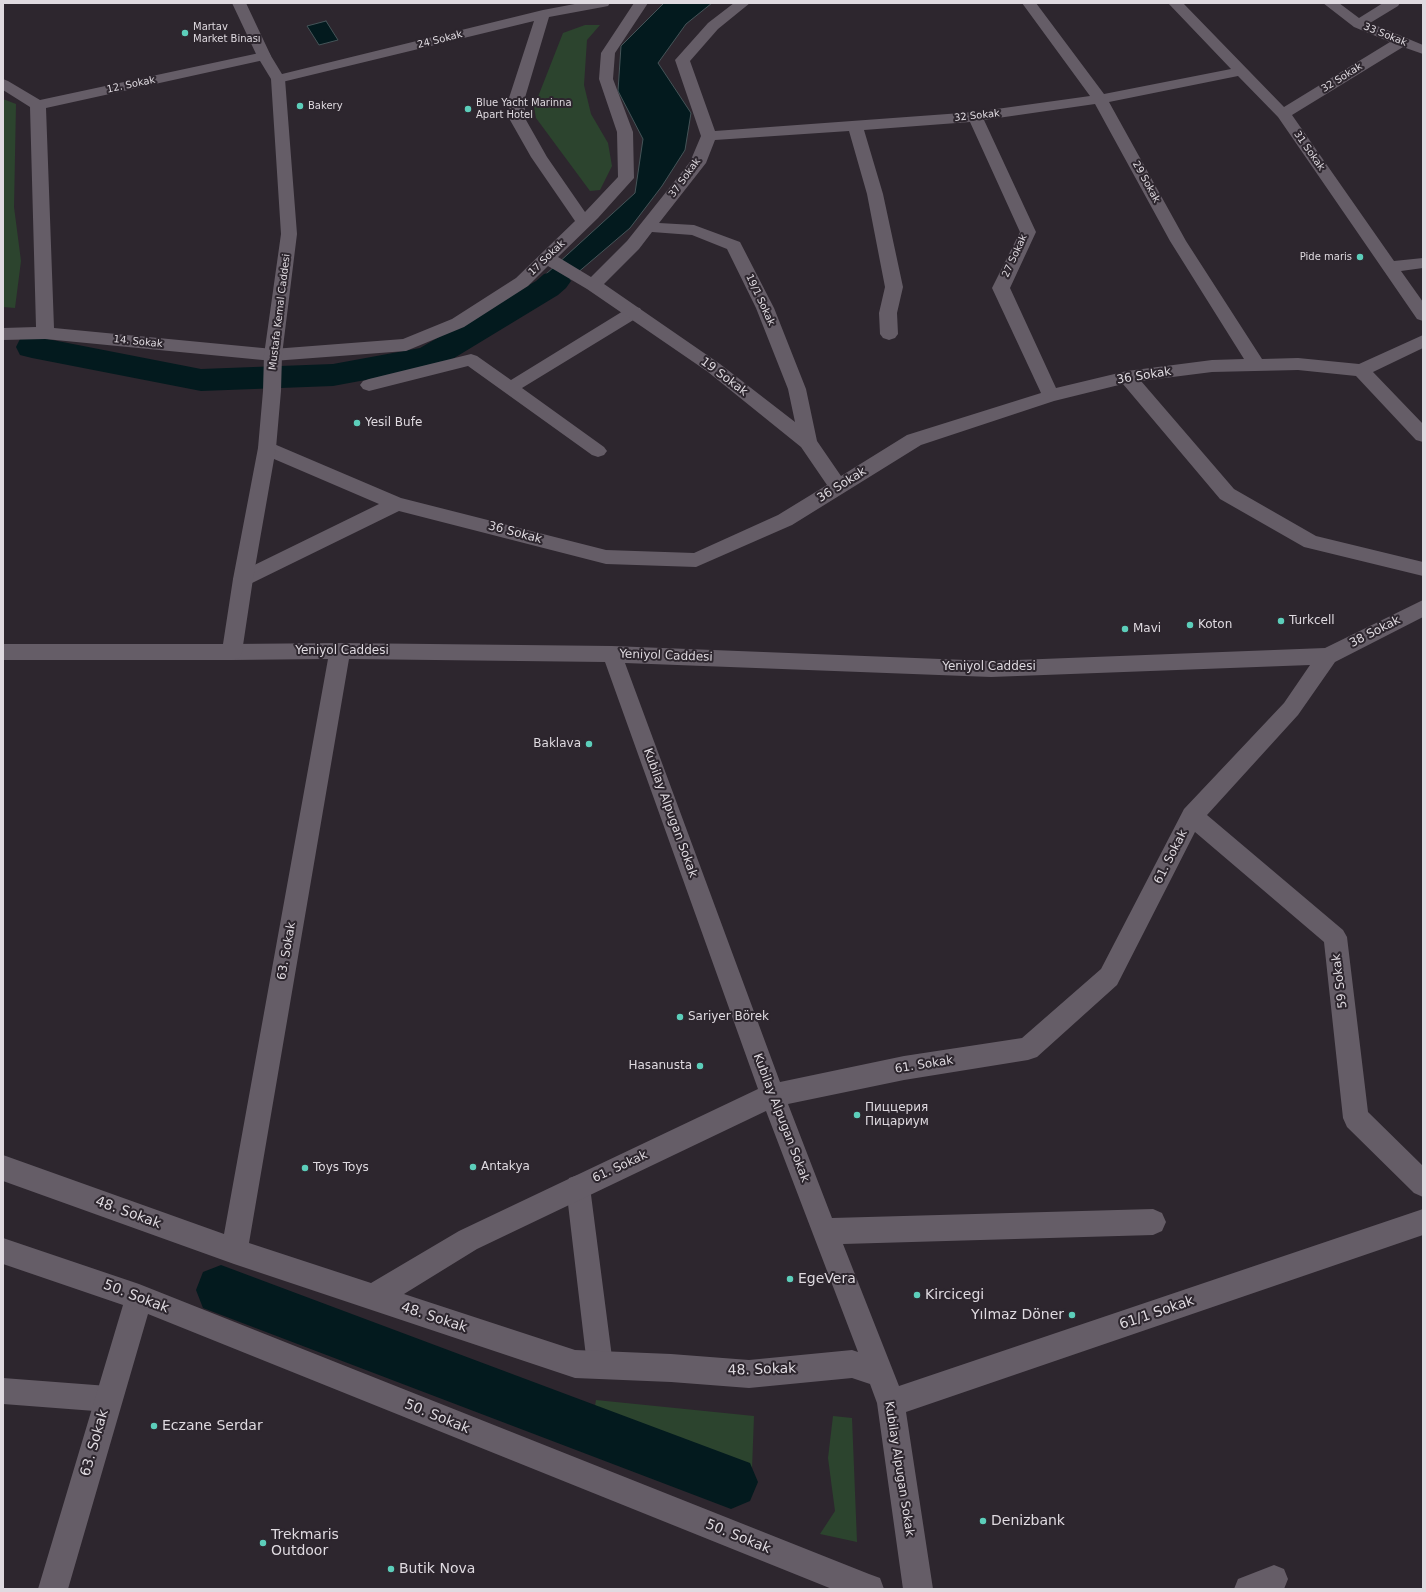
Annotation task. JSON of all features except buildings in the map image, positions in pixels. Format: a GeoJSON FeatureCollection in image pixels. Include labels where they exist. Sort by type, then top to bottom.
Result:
{"type":"FeatureCollection","features":[{"type":"Feature","properties":{"kind":"street","name":"Mustafa Kemal Caddesi"},"geometry":{"type":"LineString","coordinates":[[232,652],[243,578],[267,448],[274,355],[290,234],[278,79],[264,56],[239,3]]}},
{"type":"Feature","properties":{"kind":"street","name":"24 Sokak"},"geometry":{"type":"LineString","coordinates":[[278,79],[543,14],[603,3]]}},
{"type":"Feature","properties":{"kind":"street","name":"17 Sokak"},"geometry":{"type":"LineString","coordinates":[[274,355],[406,345],[458,323],[522,282],[584,222],[626,178],[625,132],[606,79],[608,53],[641,3]]}},
{"type":"Feature","properties":{"kind":"street"},"geometry":{"type":"LineString","coordinates":[[709,136],[682,60],[713,26],[743,3]]}},
{"type":"Feature","properties":{"kind":"street","name":"29 Sokak"},"geometry":{"type":"LineString","coordinates":[[1029,3],[1100,99],[1178,241],[1257,365]]}},
{"type":"Feature","properties":{"kind":"street","name":"31 Sokak"},"geometry":{"type":"LineString","coordinates":[[1175,3],[1283,114],[1423,315]]}},
{"type":"Feature","properties":{"kind":"street","name":"33 Sokak"},"geometry":{"type":"LineString","coordinates":[[1330,3],[1358,24],[1423,50]]}},
{"type":"Feature","properties":{"kind":"street"},"geometry":{"type":"LineString","coordinates":[[1358,24],[1393,3]]}},
{"type":"Feature","properties":{"kind":"street"},"geometry":{"type":"LineString","coordinates":[[543,14],[516,101],[518,120],[539,157],[584,222]]}},
{"type":"Feature","properties":{"kind":"street","name":"32 Sokak"},"geometry":{"type":"LineString","coordinates":[[1283,114],[1402,41]]}},
{"type":"Feature","properties":{"kind":"street","name":"12. Sokak"},"geometry":{"type":"LineString","coordinates":[[38,105],[264,56]]}},
{"type":"Feature","properties":{"kind":"street","name":"32 Sokak"},"geometry":{"type":"LineString","coordinates":[[709,136],[975,117],[1100,99],[1242,71]]}},
{"type":"Feature","properties":{"kind":"street"},"geometry":{"type":"LineString","coordinates":[[3,84],[38,105],[45,333]]}},
{"type":"Feature","properties":{"kind":"street","name":"27 Sokak"},"geometry":{"type":"LineString","coordinates":[[975,117],[1028,232],[1001,288],[1050,396]]}},
{"type":"Feature","properties":{"kind":"street"},"geometry":{"type":"LineString","coordinates":[[855,125],[875,194],[894,287],[888,313],[889,334]]}},
{"type":"Feature","properties":{"kind":"street","name":"37 Sokak"},"geometry":{"type":"LineString","coordinates":[[594,284],[633,245],[698,163],[709,136]]}},
{"type":"Feature","properties":{"kind":"street","name":"19/1 Sokak"},"geometry":{"type":"LineString","coordinates":[[648,227],[694,230],[734,246],[765,308],[797,389],[808,442]]}},
{"type":"Feature","properties":{"kind":"street","name":"19 Sokak"},"geometry":{"type":"LineString","coordinates":[[547,258],[594,284],[714,368],[808,442],[838,487]]}},
{"type":"Feature","properties":{"kind":"street"},"geometry":{"type":"LineString","coordinates":[[1389,267],[1423,263]]}},
{"type":"Feature","properties":{"kind":"street","name":"14. Sokak"},"geometry":{"type":"LineString","coordinates":[[3,334],[45,333],[274,355]]}},
{"type":"Feature","properties":{"kind":"street"},"geometry":{"type":"LineString","coordinates":[[1423,341],[1361,370],[1423,435]]}},
{"type":"Feature","properties":{"kind":"street","name":"36 Sokak"},"geometry":{"type":"LineString","coordinates":[[267,448],[397,504],[606,557],[696,560],[785,520],[914,440],[1050,396],[1127,378],[1212,366],[1298,364],[1361,370]]}},
{"type":"Feature","properties":{"kind":"street"},"geometry":{"type":"LineString","coordinates":[[1127,378],[1227,494],[1311,542],[1423,569]]}},
{"type":"Feature","properties":{"kind":"street"},"geometry":{"type":"LineString","coordinates":[[243,578],[397,504]]}},
{"type":"Feature","properties":{"kind":"street","name":"38 Sokak"},"geometry":{"type":"LineString","coordinates":[[1328,656],[1418,617]]}},
{"type":"Feature","properties":{"kind":"street","name":"Yeniyol Caddesi"},"geometry":{"type":"LineString","coordinates":[[4,654],[340,651],[612,654],[991,669],[1328,656]]}},
{"type":"Feature","properties":{"kind":"street","name":"63. Sokak"},"geometry":{"type":"LineString","coordinates":[[234,1251],[340,651]]}},
{"type":"Feature","properties":{"kind":"street","name":"Kubilay Alpugan Sokak"},"geometry":{"type":"LineString","coordinates":[[612,654],[772,1095],[891,1403],[918,1589]]}},
{"type":"Feature","properties":{"kind":"street","name":"61. Sokak"},"geometry":{"type":"LineString","coordinates":[[372,1297],[468,1240],[772,1095],[904,1068],[1028,1048],[1109,977],[1192,816],[1291,709],[1328,656]]}},
{"type":"Feature","properties":{"kind":"street","name":"59 Sokak"},"geometry":{"type":"LineString","coordinates":[[1192,816],[1335,937],[1356,1118],[1423,1184]]}},
{"type":"Feature","properties":{"kind":"street","name":"48. Sokak"},"geometry":{"type":"LineString","coordinates":[[3,1168],[234,1251],[575,1364],[671,1368],[749,1374],[852,1364],[880,1374]]}},
{"type":"Feature","properties":{"kind":"street"},"geometry":{"type":"LineString","coordinates":[[824,1231],[1153,1222]]}},
{"type":"Feature","properties":{"kind":"street","name":"61/1 Sokak"},"geometry":{"type":"LineString","coordinates":[[891,1403],[1423,1222]]}},
{"type":"Feature","properties":{"kind":"street","name":"50. Sokak"},"geometry":{"type":"LineString","coordinates":[[3,1251],[139,1297],[869,1589]]}},
{"type":"Feature","properties":{"kind":"street","name":"63. Sokak"},"geometry":{"type":"LineString","coordinates":[[53,1589],[139,1297]]}},
{"type":"Feature","properties":{"kind":"lane"},"geometry":{"type":"LineString","coordinates":[[510,388],[634,312]]}},
{"type":"Feature","properties":{"kind":"lane"},"geometry":{"type":"LineString","coordinates":[[369,385],[471,360],[598,452]]}},
{"type":"Feature","properties":{"kind":"lane"},"geometry":{"type":"LineString","coordinates":[[578,1187],[600,1365]]}},
{"type":"Feature","properties":{"kind":"lane"},"geometry":{"type":"LineString","coordinates":[[3,1392],[108,1399]]}},
{"type":"Feature","properties":{"kind":"lane"},"geometry":{"type":"LineString","coordinates":[[1248,1589],[1274,1579]]}},
{"type":"Feature","properties":{"kind":"green space"},"geometry":{"type":"Polygon","coordinates":[[[585,25],[600,25],[587,40],[584,85],[591,114],[608,143],[612,166],[600,190],[590,191],[536,118],[534,107],[563,33],[585,25]]]}},
{"type":"Feature","properties":{"kind":"green space"},"geometry":{"type":"Polygon","coordinates":[[[3,99],[16,104],[14,207],[21,261],[15,308],[3,307],[3,99]]]}},
{"type":"Feature","properties":{"kind":"green space"},"geometry":{"type":"Polygon","coordinates":[[[596,1400],[754,1416],[752,1469],[593,1419],[596,1400]]]}},
{"type":"Feature","properties":{"kind":"green space"},"geometry":{"type":"Polygon","coordinates":[[[833,1416],[852,1418],[857,1542],[820,1534],[835,1511],[828,1458],[833,1416]]]}},
{"type":"Feature","properties":{"kind":"water"},"geometry":{"type":"Polygon","coordinates":[[[664,3],[712,3],[686,24],[658,63],[691,113],[685,150],[662,186],[630,228],[569,280],[555,281],[545,275],[635,193],[643,139],[618,91],[621,46],[664,3]]]}},
{"type":"Feature","properties":{"kind":"water"},"geometry":{"type":"Polygon","coordinates":[[[326,21],[338,40],[319,45],[307,26],[326,21]]]}},
{"type":"Feature","properties":{"kind":"waterway"},"geometry":{"type":"LineString","coordinates":[[32,347],[201,380],[333,375],[429,358],[547,288],[555,281]]}},
{"type":"Feature","properties":{"kind":"waterway"},"geometry":{"type":"LineString","coordinates":[[221,1290],[731,1482]]}},
{"type":"Feature","properties":{"kind":"place","name":"Martav Market Binası"},"geometry":{"type":"Point","coordinates":[185,33]}},
{"type":"Feature","properties":{"kind":"place","name":"Bakery"},"geometry":{"type":"Point","coordinates":[300,106]}},
{"type":"Feature","properties":{"kind":"place","name":"Blue Yacht Marinna Apart Hotel"},"geometry":{"type":"Point","coordinates":[468,109]}},
{"type":"Feature","properties":{"kind":"place","name":"Pide maris"},"geometry":{"type":"Point","coordinates":[1360,257]}},
{"type":"Feature","properties":{"kind":"place","name":"Yesil Bufe"},"geometry":{"type":"Point","coordinates":[357,423]}},
{"type":"Feature","properties":{"kind":"place","name":"Turkcell"},"geometry":{"type":"Point","coordinates":[1281,621]}},
{"type":"Feature","properties":{"kind":"place","name":"Koton"},"geometry":{"type":"Point","coordinates":[1190,625]}},
{"type":"Feature","properties":{"kind":"place","name":"Mavi"},"geometry":{"type":"Point","coordinates":[1125,629]}},
{"type":"Feature","properties":{"kind":"place","name":"Baklava"},"geometry":{"type":"Point","coordinates":[589,744]}},
{"type":"Feature","properties":{"kind":"place","name":"Sariyer Börek"},"geometry":{"type":"Point","coordinates":[680,1017]}},
{"type":"Feature","properties":{"kind":"place","name":"Hasanusta"},"geometry":{"type":"Point","coordinates":[700,1066]}},
{"type":"Feature","properties":{"kind":"place","name":"Пиццерия Пицариум"},"geometry":{"type":"Point","coordinates":[857,1115]}},
{"type":"Feature","properties":{"kind":"place","name":"Antakya"},"geometry":{"type":"Point","coordinates":[473,1167]}},
{"type":"Feature","properties":{"kind":"place","name":"Toys Toys"},"geometry":{"type":"Point","coordinates":[305,1168]}},
{"type":"Feature","properties":{"kind":"place","name":"EgeVera"},"geometry":{"type":"Point","coordinates":[790,1279]}},
{"type":"Feature","properties":{"kind":"place","name":"Kircicegi"},"geometry":{"type":"Point","coordinates":[917,1295]}},
{"type":"Feature","properties":{"kind":"place","name":"Yılmaz Döner"},"geometry":{"type":"Point","coordinates":[1072,1315]}},
{"type":"Feature","properties":{"kind":"place","name":"Eczane Serdar"},"geometry":{"type":"Point","coordinates":[154,1426]}},
{"type":"Feature","properties":{"kind":"place","name":"Denizbank"},"geometry":{"type":"Point","coordinates":[983,1521]}},
{"type":"Feature","properties":{"kind":"place","name":"Trekmaris Outdoor"},"geometry":{"type":"Point","coordinates":[263,1543]}},
{"type":"Feature","properties":{"kind":"place","name":"Butik Nova"},"geometry":{"type":"Point","coordinates":[391,1569]}}]}
